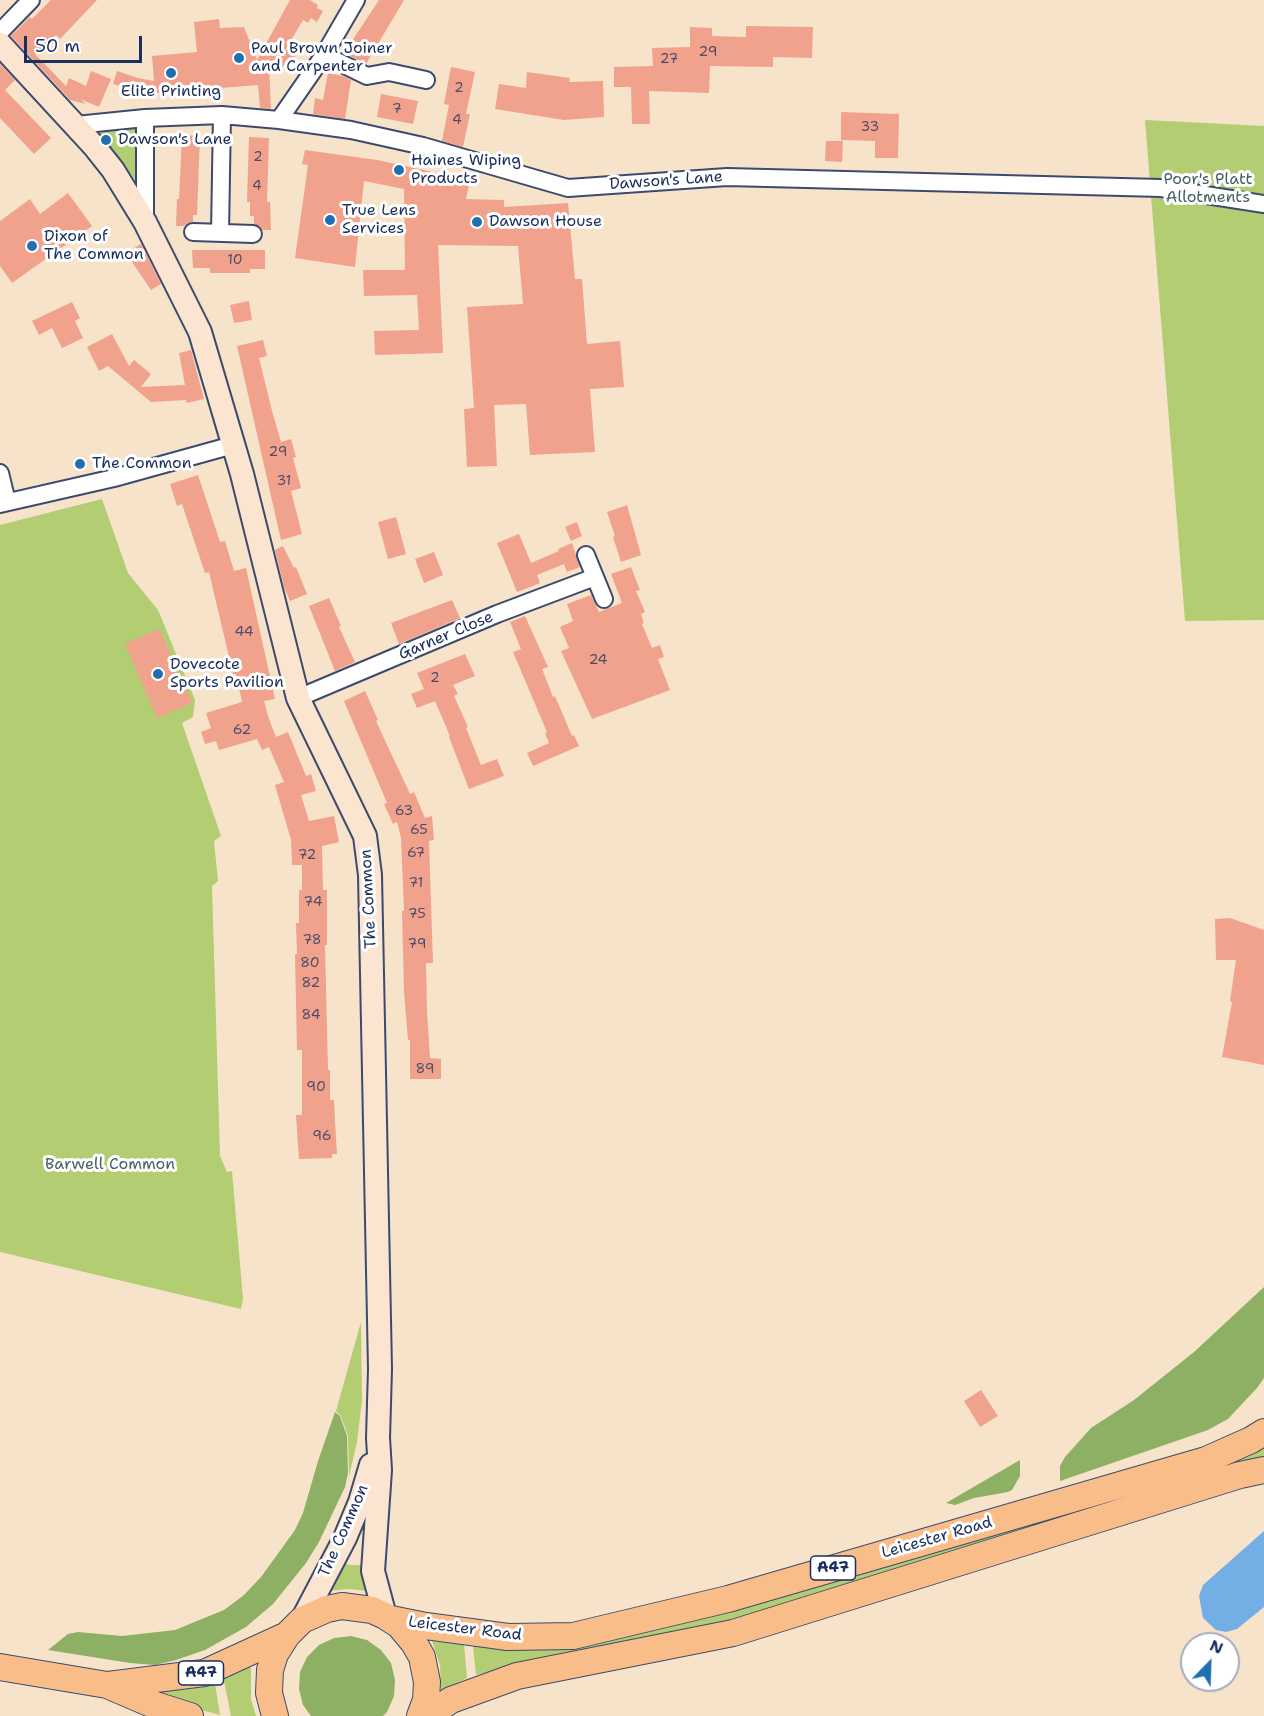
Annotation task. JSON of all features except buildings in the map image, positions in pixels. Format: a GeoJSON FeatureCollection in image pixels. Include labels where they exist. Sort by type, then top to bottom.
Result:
{"type":"FeatureCollection","features":[{"type":"Feature","properties":{"kind":"main road","name":"Leicester Road"},"geometry":{"type":"LineString","coordinates":[[295,1628],[327,1609],[342,1606],[372,1610],[388,1617],[426,1626],[508,1637],[573,1636],[728,1599],[1206,1460],[1264,1432]]}},
{"type":"Feature","properties":{"kind":"main road","name":"Leicester Road"},"geometry":{"type":"LineString","coordinates":[[428,1716],[451,1700],[517,1676],[733,1633],[1240,1475],[1264,1470]]}},
{"type":"Feature","properties":{"kind":"main road"},"geometry":{"type":"LineString","coordinates":[[388,1617],[404,1630],[422,1657],[427,1682],[426,1700],[420,1716]]}},
{"type":"Feature","properties":{"kind":"main road"},"geometry":{"type":"LineString","coordinates":[[275,1716],[269,1693],[270,1670],[275,1654],[295,1628]]}},
{"type":"Feature","properties":{"kind":"main road","name":"A47"},"geometry":{"type":"LineString","coordinates":[[108,1685],[204,1673],[295,1628]]}},
{"type":"Feature","properties":{"kind":"main road","name":"A47"},"geometry":{"type":"LineString","coordinates":[[0,1667],[108,1685],[149,1703],[190,1716]]}},
{"type":"Feature","properties":{"kind":"street"},"geometry":{"type":"LineString","coordinates":[[0,32],[31,0]]}},
{"type":"Feature","properties":{"kind":"street"},"geometry":{"type":"LineString","coordinates":[[279,120],[324,55],[356,0]]}},
{"type":"Feature","properties":{"kind":"street","name":"The Common"},"geometry":{"type":"LineString","coordinates":[[0,44],[76,125],[113,170],[145,222],[200,332],[243,474],[285,653],[298,698],[358,821],[368,850],[376,1116],[380,1369],[378,1438],[380,1470],[374,1571],[388,1617]]}},
{"type":"Feature","properties":{"kind":"street"},"geometry":{"type":"LineString","coordinates":[[324,55],[367,76],[389,72],[426,80]]}},
{"type":"Feature","properties":{"kind":"street"},"geometry":{"type":"LineString","coordinates":[[220,233],[222,116]]}},
{"type":"Feature","properties":{"kind":"street","name":"Dawson's Lane"},"geometry":{"type":"LineString","coordinates":[[76,125],[145,118],[222,116],[279,120],[351,130],[423,146],[568,188],[727,177],[1161,188],[1264,204]]}},
{"type":"Feature","properties":{"kind":"street"},"geometry":{"type":"LineString","coordinates":[[145,118],[145,222]]}},
{"type":"Feature","properties":{"kind":"street"},"geometry":{"type":"LineString","coordinates":[[192,232],[253,234]]}},
{"type":"Feature","properties":{"kind":"street"},"geometry":{"type":"LineString","coordinates":[[0,473],[3,503],[114,478],[233,445]]}},
{"type":"Feature","properties":{"kind":"street"},"geometry":{"type":"LineString","coordinates":[[586,555],[604,600]]}},
{"type":"Feature","properties":{"kind":"street","name":"Garner Close"},"geometry":{"type":"LineString","coordinates":[[298,698],[497,614],[595,577]]}},
{"type":"Feature","properties":{"kind":"street","name":"The Common"},"geometry":{"type":"LineString","coordinates":[[295,1628],[345,1538],[360,1502],[378,1438]]}},
{"type":"Feature","properties":{"kind":"green space","name":"Poor's Platt Allotments"},"geometry":{"type":"Polygon","coordinates":[[[1145,120],[1264,126],[1264,620],[1185,621],[1145,120]]]}},
{"type":"Feature","properties":{"kind":"green space"},"geometry":{"type":"Polygon","coordinates":[[[136,128],[138,183],[95,133],[136,128]]]}},
{"type":"Feature","properties":{"kind":"green space","name":"Barwell Common"},"geometry":{"type":"Polygon","coordinates":[[[102,499],[128,573],[158,610],[195,700],[193,717],[182,723],[221,836],[214,841],[218,881],[212,886],[220,1156],[227,1172],[232,1171],[243,1299],[241,1309],[0,1252],[0,525],[102,499]]]}},
{"type":"Feature","properties":{"kind":"green space"},"geometry":{"type":"Polygon","coordinates":[[[1264,1287],[1264,1378],[1228,1419],[1208,1430],[1060,1481],[1060,1466],[1065,1457],[1091,1428],[1134,1400],[1194,1352],[1264,1287]]]}},
{"type":"Feature","properties":{"kind":"green space"},"geometry":{"type":"Polygon","coordinates":[[[361,1322],[362,1400],[357,1442],[349,1476],[348,1436],[341,1416],[336,1411],[361,1322]]]}},
{"type":"Feature","properties":{"kind":"green space"},"geometry":{"type":"Polygon","coordinates":[[[335,1412],[340,1416],[347,1436],[348,1473],[345,1487],[319,1542],[306,1563],[273,1604],[246,1627],[205,1650],[155,1665],[48,1650],[68,1634],[78,1632],[122,1636],[175,1630],[224,1610],[244,1595],[261,1577],[295,1530],[303,1513],[335,1412]]]}},
{"type":"Feature","properties":{"kind":"green space"},"geometry":{"type":"Polygon","coordinates":[[[1264,1448],[1264,1458],[706,1630],[526,1663],[476,1675],[473,1646],[522,1649],[623,1637],[725,1612],[980,1537],[1264,1448]]]}},
{"type":"Feature","properties":{"kind":"green space"},"geometry":{"type":"Polygon","coordinates":[[[1020,1460],[1020,1476],[1012,1490],[974,1498],[955,1505],[946,1503],[1020,1460]]]}},
{"type":"Feature","properties":{"kind":"green space"},"geometry":{"type":"Polygon","coordinates":[[[342,1563],[362,1565],[367,1591],[349,1589],[327,1591],[342,1563]]]}},
{"type":"Feature","properties":{"kind":"green space"},"geometry":{"type":"Polygon","coordinates":[[[351,1636],[367,1640],[381,1650],[391,1663],[395,1680],[394,1696],[387,1712],[383,1716],[311,1716],[303,1705],[299,1689],[300,1672],[307,1657],[319,1645],[334,1638],[351,1636]]]}},
{"type":"Feature","properties":{"kind":"green space"},"geometry":{"type":"Polygon","coordinates":[[[432,1641],[464,1644],[467,1678],[441,1690],[440,1665],[432,1641]]]}},
{"type":"Feature","properties":{"kind":"green space"},"geometry":{"type":"Polygon","coordinates":[[[251,1667],[251,1699],[256,1716],[231,1716],[223,1676],[251,1667]]]}},
{"type":"Feature","properties":{"kind":"green space"},"geometry":{"type":"Polygon","coordinates":[[[214,1677],[220,1715],[150,1696],[151,1689],[214,1677]]]}},
{"type":"Feature","properties":{"kind":"water"},"geometry":{"type":"Polygon","coordinates":[[[1264,1531],[1264,1607],[1237,1629],[1226,1632],[1216,1630],[1203,1618],[1199,1596],[1203,1585],[1264,1531]]]}},
{"type":"Feature","properties":{"kind":"place","name":"Paul Brown Joiner and Carpenter"},"geometry":{"type":"Point","coordinates":[239,58]}},
{"type":"Feature","properties":{"kind":"place","name":"Elite Printing"},"geometry":{"type":"Point","coordinates":[171,73]}},
{"type":"Feature","properties":{"kind":"place","name":"Dawson's Lane"},"geometry":{"type":"Point","coordinates":[106,140]}},
{"type":"Feature","properties":{"kind":"place","name":"Haines Wiping Products"},"geometry":{"type":"Point","coordinates":[399,170]}},
{"type":"Feature","properties":{"kind":"place","name":"True Lens Services"},"geometry":{"type":"Point","coordinates":[330,220]}},
{"type":"Feature","properties":{"kind":"place","name":"Dawson House"},"geometry":{"type":"Point","coordinates":[477,222]}},
{"type":"Feature","properties":{"kind":"place","name":"Dixon of The Common"},"geometry":{"type":"Point","coordinates":[32,246]}},
{"type":"Feature","properties":{"kind":"place","name":"The Common"},"geometry":{"type":"Point","coordinates":[80,464]}},
{"type":"Feature","properties":{"kind":"place","name":"Dovecote Sports Pavilion"},"geometry":{"type":"Point","coordinates":[158,674]}}]}
